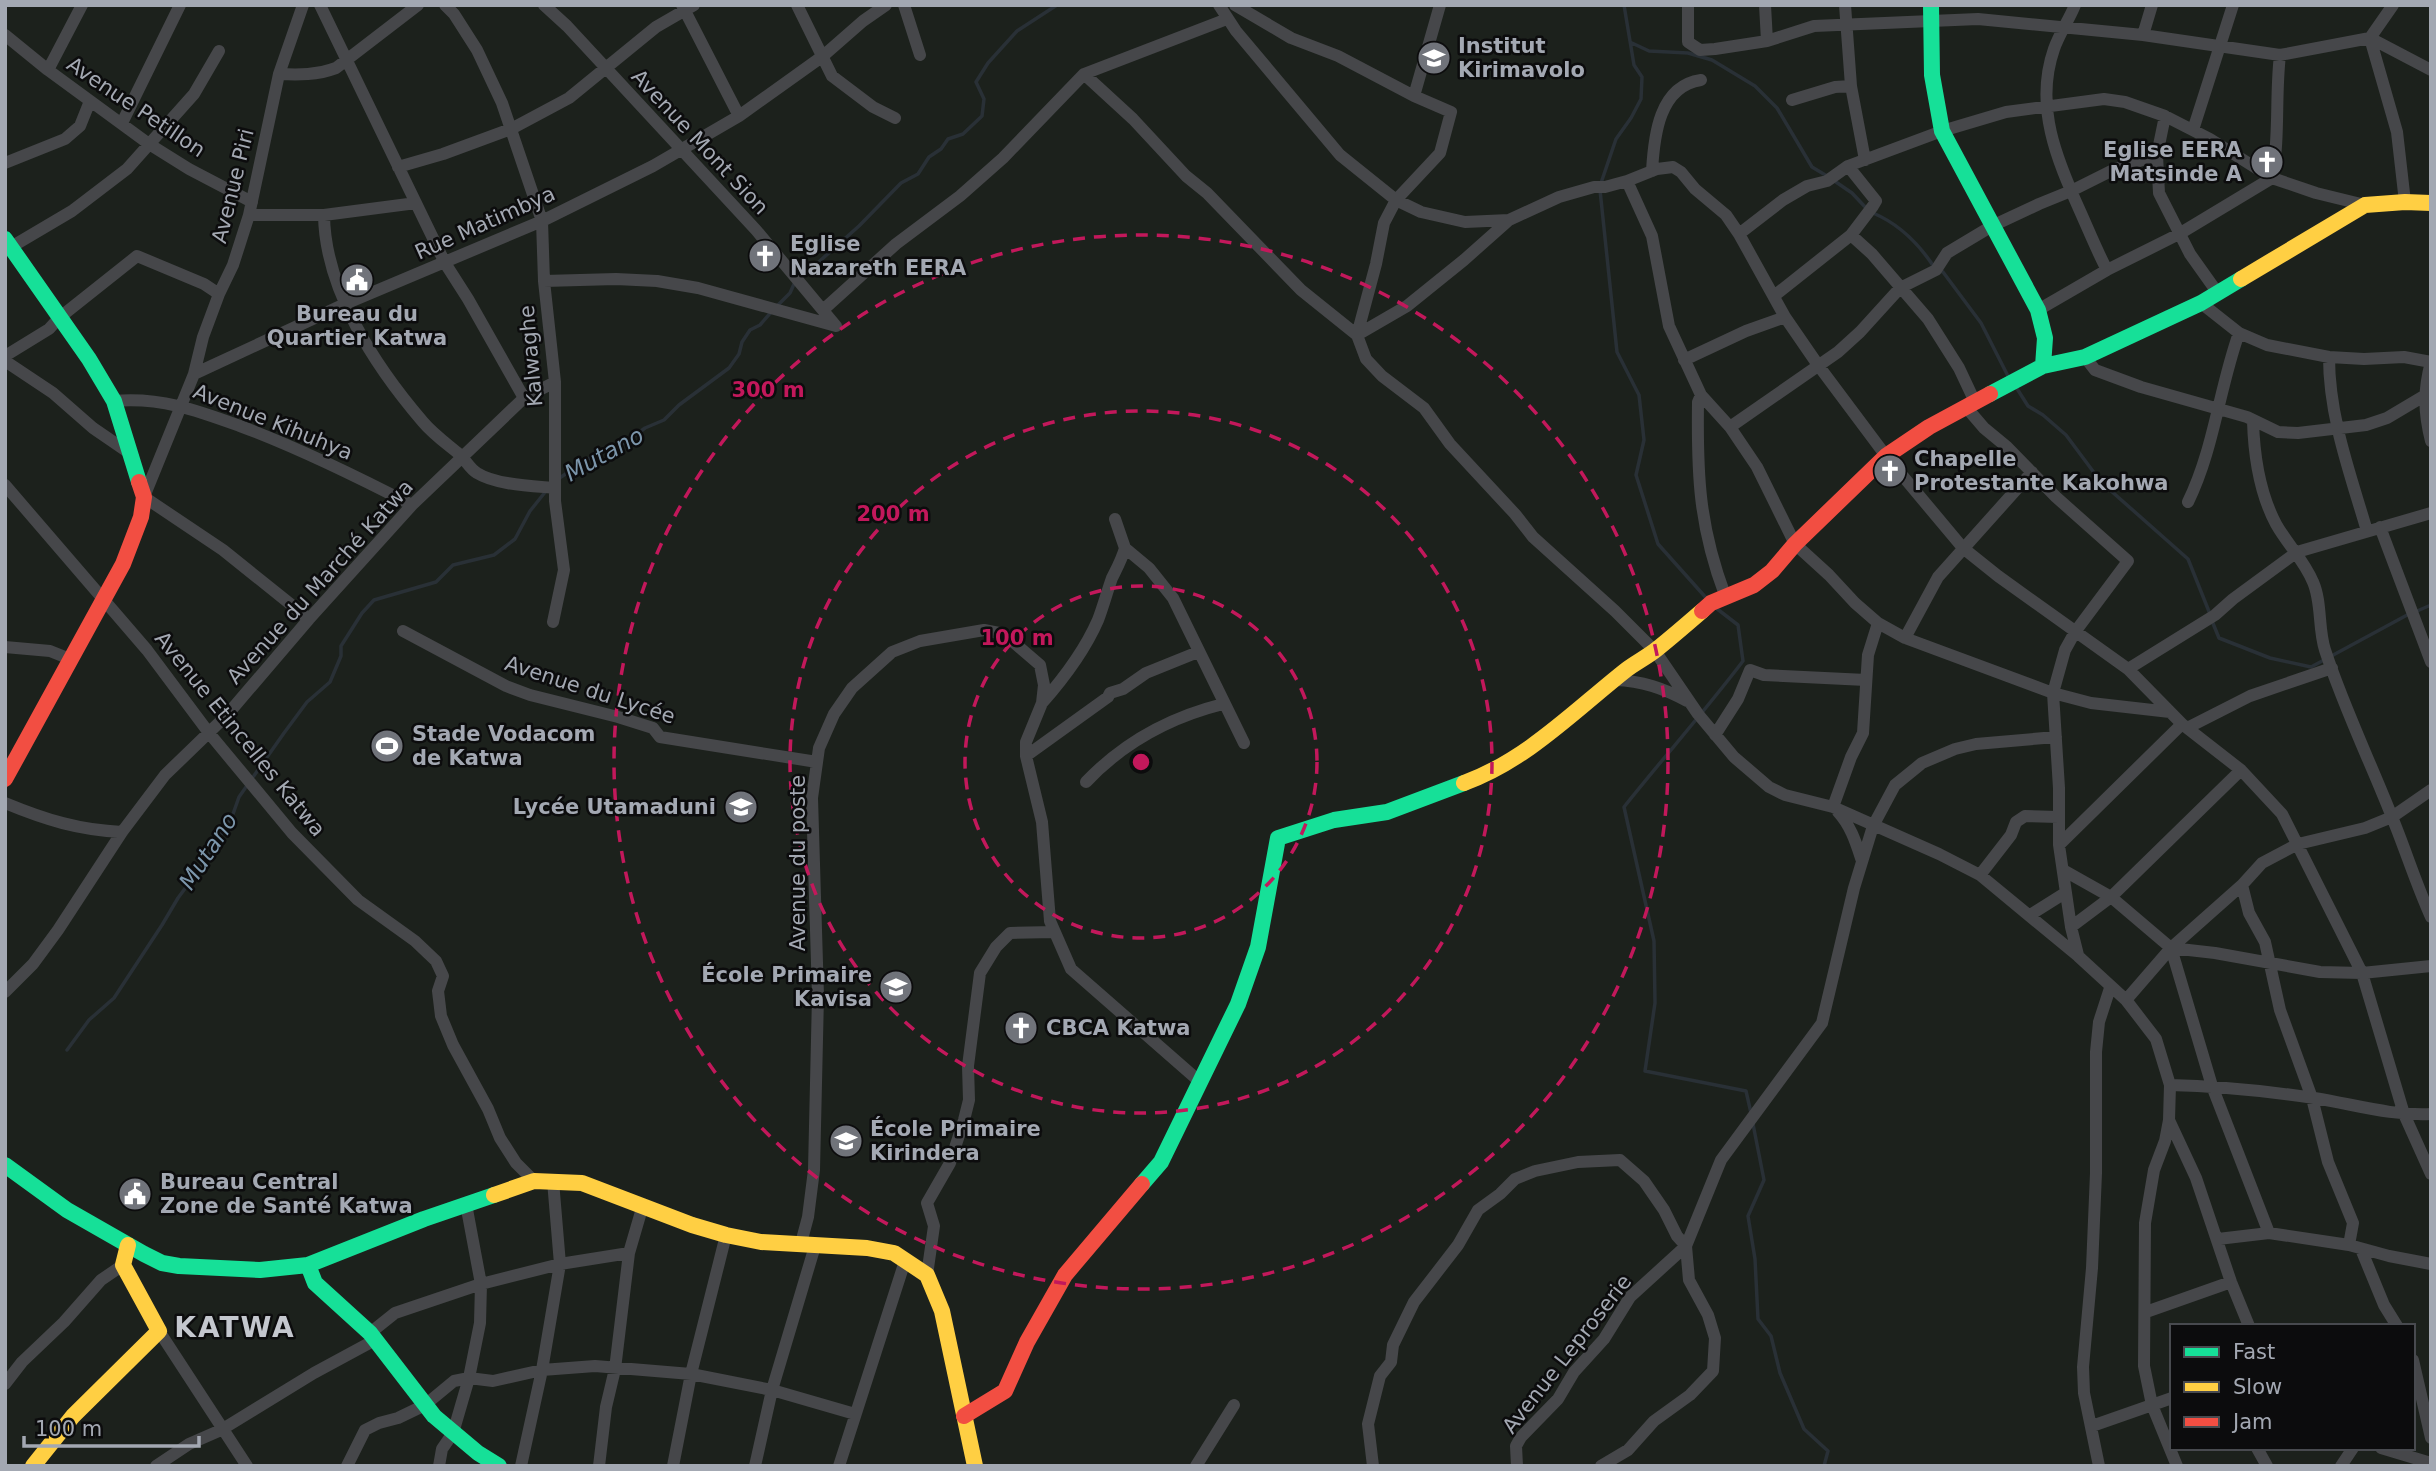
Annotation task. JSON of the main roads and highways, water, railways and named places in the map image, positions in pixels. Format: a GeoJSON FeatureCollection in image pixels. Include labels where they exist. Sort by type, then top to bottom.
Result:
{"type":"FeatureCollection","features":[{"type":"Feature","properties":{"kind":"waterway","name":"Mutano"},"geometry":{"type":"LineString","coordinates":[[777,306],[790,293],[794,284],[859,226],[901,183],[918,174],[929,157],[941,149],[948,139],[963,134],[982,116],[984,99],[976,82],[988,63],[1017,31],[1057,5]]}},
{"type":"Feature","properties":{"kind":"waterway"},"geometry":{"type":"LineString","coordinates":[[1601,183],[1616,139],[1641,99],[1642,77],[1634,65],[1624,5]]}},
{"type":"Feature","properties":{"kind":"waterway"},"geometry":{"type":"LineString","coordinates":[[1632,43],[1649,51],[1688,53],[1712,60],[1755,86],[1777,108],[1812,167],[1827,176]]}},
{"type":"Feature","properties":{"kind":"waterway"},"geometry":{"type":"LineString","coordinates":[[1833,180],[1852,193],[1867,209]]}},
{"type":"Feature","properties":{"kind":"waterway"},"geometry":{"type":"LineString","coordinates":[[1600,190],[1617,352],[1639,395],[1644,440],[1636,475],[1658,544],[1708,600]]}},
{"type":"Feature","properties":{"kind":"waterway"},"geometry":{"type":"LineString","coordinates":[[1873,213],[1908,236],[1934,267]]}},
{"type":"Feature","properties":{"kind":"waterway"},"geometry":{"type":"LineString","coordinates":[[1940,271],[1981,323],[2009,378]]}},
{"type":"Feature","properties":{"kind":"waterway","name":"Mutano"},"geometry":{"type":"LineString","coordinates":[[558,479],[599,452],[625,443],[645,428],[664,420],[679,405],[729,368],[750,330],[760,325],[772,311]]}},
{"type":"Feature","properties":{"kind":"waterway"},"geometry":{"type":"LineString","coordinates":[[2016,387],[2028,406],[2066,435],[2101,482],[2188,559],[2210,614]]}},
{"type":"Feature","properties":{"kind":"waterway","name":"Mutano"},"geometry":{"type":"LineString","coordinates":[[67,1050],[89,1020],[114,998],[178,898],[206,860],[233,814],[239,797],[307,702],[330,682],[341,656],[341,646],[362,613],[374,600],[436,582],[453,565],[494,555],[515,539],[530,511],[546,491]]}},
{"type":"Feature","properties":{"kind":"waterway"},"geometry":{"type":"LineString","coordinates":[[2417,611],[2431,605]]}},
{"type":"Feature","properties":{"kind":"waterway"},"geometry":{"type":"LineString","coordinates":[[1716,608],[1738,625],[1743,661],[1624,807],[1654,941],[1655,1003],[1645,1071],[1746,1091],[1751,1113]]}},
{"type":"Feature","properties":{"kind":"waterway"},"geometry":{"type":"LineString","coordinates":[[2212,621],[2219,638],[2270,658],[2311,667],[2409,614]]}},
{"type":"Feature","properties":{"kind":"waterway"},"geometry":{"type":"LineString","coordinates":[[1753,1124],[1764,1180],[1748,1216],[1755,1259],[1758,1319],[1771,1336],[1780,1373],[1804,1429],[1828,1451],[1824,1466]]}},
{"type":"Feature","properties":{"kind":"place","name":"Institut Kirimavolo"},"geometry":{"type":"Point","coordinates":[1434,58]}},
{"type":"Feature","properties":{"kind":"place","name":"Eglise EERA Matsinde A"},"geometry":{"type":"Point","coordinates":[2267,162]}},
{"type":"Feature","properties":{"kind":"place","name":"Eglise Nazareth EERA"},"geometry":{"type":"Point","coordinates":[765,256]}},
{"type":"Feature","properties":{"kind":"place","name":"Bureau du Quartier Katwa"},"geometry":{"type":"Point","coordinates":[357,280]}},
{"type":"Feature","properties":{"kind":"place","name":"Chapelle Protestante Kakohwa"},"geometry":{"type":"Point","coordinates":[1890,471]}},
{"type":"Feature","properties":{"kind":"place","name":"Stade Vodacom de Katwa"},"geometry":{"type":"Point","coordinates":[387,746]}},
{"type":"Feature","properties":{"kind":"place","name":"Lycée Utamaduni"},"geometry":{"type":"Point","coordinates":[741,807]}},
{"type":"Feature","properties":{"kind":"place","name":"École Primaire Kavisa"},"geometry":{"type":"Point","coordinates":[896,987]}},
{"type":"Feature","properties":{"kind":"place","name":"CBCA Katwa"},"geometry":{"type":"Point","coordinates":[1021,1028]}},
{"type":"Feature","properties":{"kind":"place","name":"École Primaire Kirindera"},"geometry":{"type":"Point","coordinates":[846,1141]}},
{"type":"Feature","properties":{"kind":"place","name":"Bureau Central Zone de Santé Katwa"},"geometry":{"type":"Point","coordinates":[135,1194]}},
{"type":"Feature","properties":{"kind":"district","name":"KATWA"},"geometry":{"type":"Point","coordinates":[235,1327]}}]}
